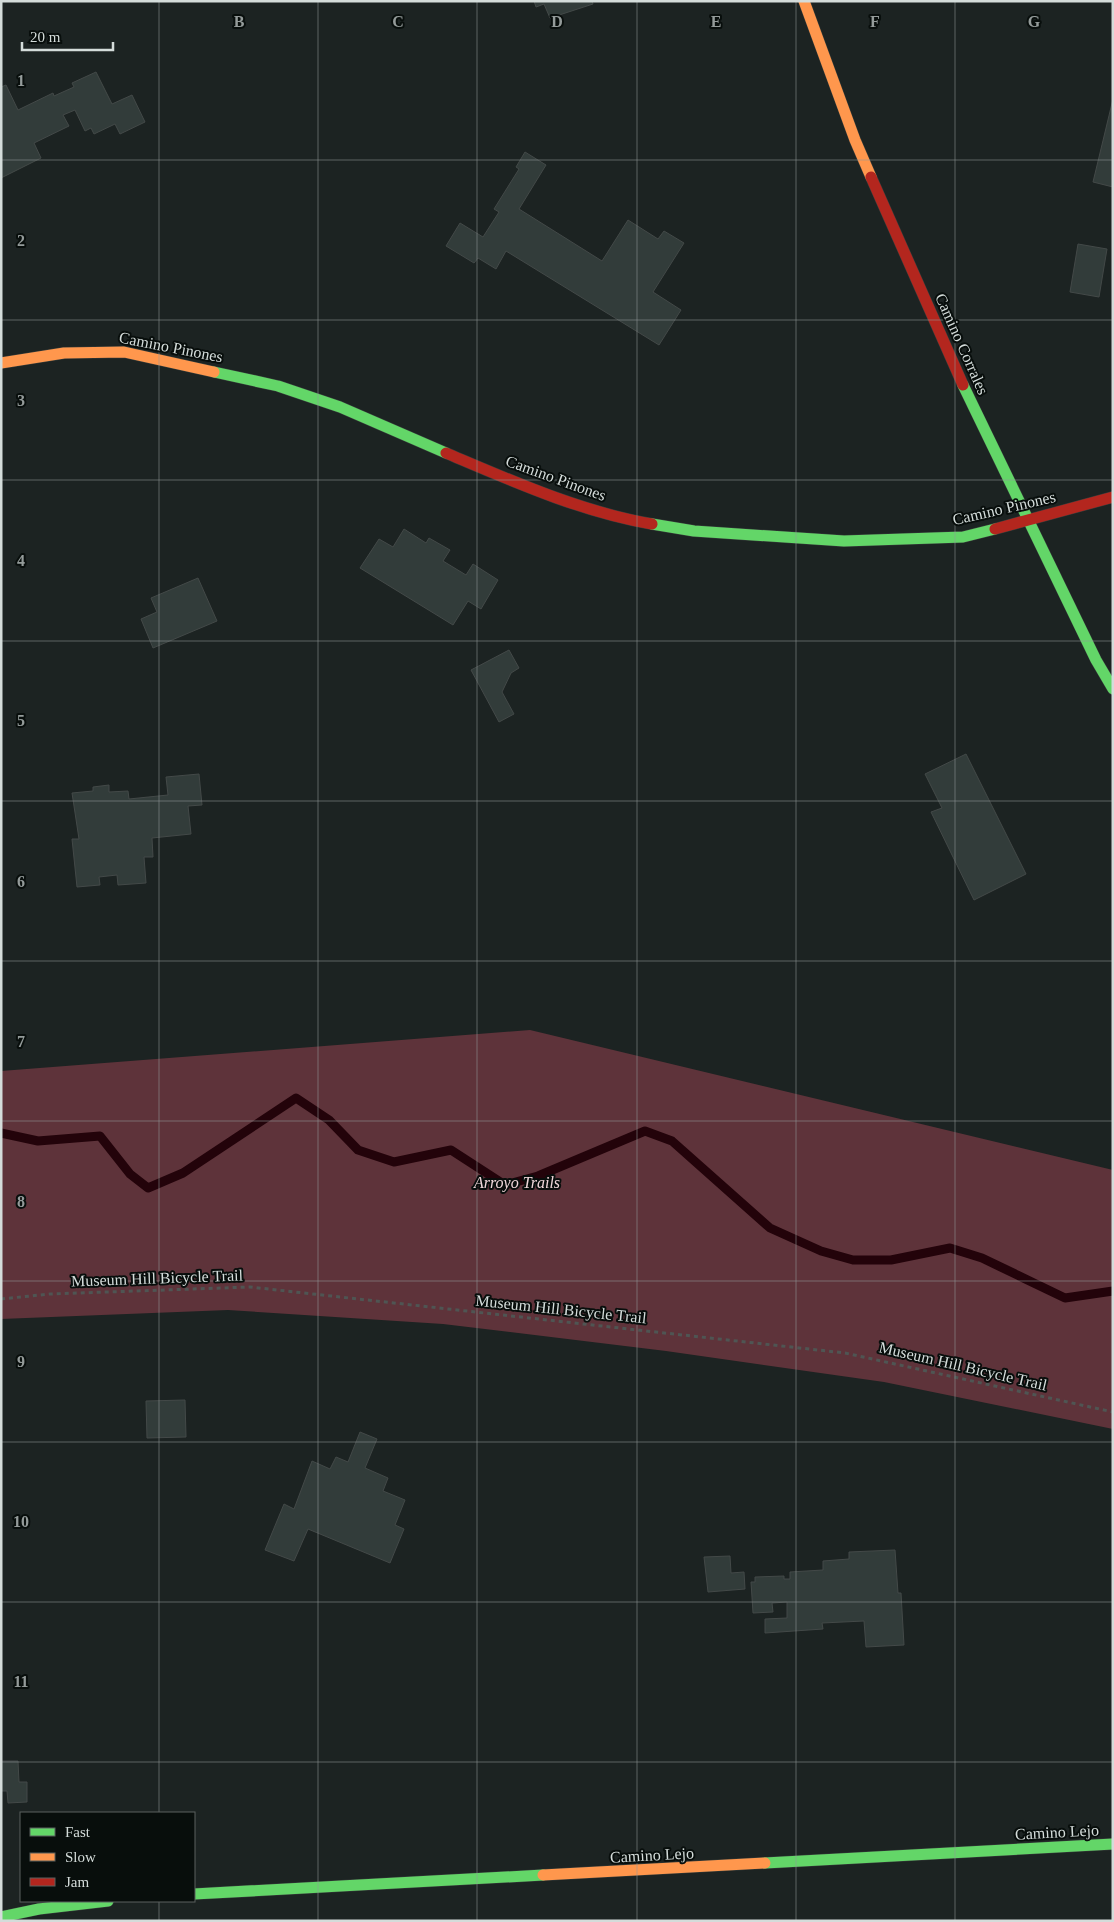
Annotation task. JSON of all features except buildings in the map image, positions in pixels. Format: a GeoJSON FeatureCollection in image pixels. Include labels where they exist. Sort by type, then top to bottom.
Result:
{"type":"FeatureCollection","features":[{"type":"Feature","properties":{"kind":"street","name":"Camino Corrales"},"geometry":{"type":"LineString","coordinates":[[804,1],[855,140],[966,393],[1096,660],[1113,689]]}},
{"type":"Feature","properties":{"kind":"street","name":"Camino Pinones"},"geometry":{"type":"LineString","coordinates":[[1,362],[64,353],[124,352],[278,386],[340,408],[507,479],[592,510],[633,521],[694,531],[844,541],[963,537],[1113,497]]}},
{"type":"Feature","properties":{"kind":"street","name":"Camino Lejo"},"geometry":{"type":"LineString","coordinates":[[195,1894],[1113,1844]]}},
{"type":"Feature","properties":{"kind":"street"},"geometry":{"type":"LineString","coordinates":[[1,1917],[39,1909],[99,1902]]}},
{"type":"Feature","properties":{"kind":"path","name":"Museum Hill Bicycle Trail"},"geometry":{"type":"LineString","coordinates":[[1,1299],[50,1294],[250,1287],[845,1353],[1113,1412]]}},
{"type":"Feature","properties":{"kind":"green space","name":"Arroyo Trails"},"geometry":{"type":"Polygon","coordinates":[[[530,1030],[1113,1170],[1113,1429],[884,1382],[666,1351],[443,1324],[228,1310],[1,1319],[1,1071],[530,1030]]]}},
{"type":"Feature","properties":{"kind":"waterway"},"geometry":{"type":"LineString","coordinates":[[1,1133],[38,1141],[100,1136],[130,1174],[148,1188],[183,1173],[296,1098],[329,1120],[358,1150],[394,1162],[451,1150],[505,1185],[538,1176],[645,1131],[672,1141],[770,1228],[821,1251],[853,1260],[891,1260],[950,1248],[982,1258],[1065,1298],[1113,1291]]}},
{"type":"Feature","properties":{"kind":"traffic: fast"},"geometry":{"type":"LineString","coordinates":[[214,372],[278,386],[340,407],[446,453]]}},
{"type":"Feature","properties":{"kind":"traffic: fast"},"geometry":{"type":"LineString","coordinates":[[963,385],[1096,660],[1113,689]]}},
{"type":"Feature","properties":{"kind":"traffic: fast"},"geometry":{"type":"LineString","coordinates":[[652,524],[694,531],[844,541],[963,537],[995,529]]}},
{"type":"Feature","properties":{"kind":"traffic: fast"},"geometry":{"type":"LineString","coordinates":[[765,1863],[1113,1844]]}},
{"type":"Feature","properties":{"kind":"traffic: fast"},"geometry":{"type":"LineString","coordinates":[[195,1894],[543,1875]]}},
{"type":"Feature","properties":{"kind":"traffic: fast"},"geometry":{"type":"LineString","coordinates":[[1,1917],[39,1909],[99,1902]]}},
{"type":"Feature","properties":{"kind":"traffic: slow"},"geometry":{"type":"LineString","coordinates":[[804,1],[855,140],[871,177]]}},
{"type":"Feature","properties":{"kind":"traffic: slow"},"geometry":{"type":"LineString","coordinates":[[1,363],[64,353],[124,352],[214,372]]}},
{"type":"Feature","properties":{"kind":"traffic: slow"},"geometry":{"type":"LineString","coordinates":[[543,1875],[765,1863]]}},
{"type":"Feature","properties":{"kind":"traffic: jam"},"geometry":{"type":"LineString","coordinates":[[871,177],[963,385]]}},
{"type":"Feature","properties":{"kind":"traffic: jam"},"geometry":{"type":"LineString","coordinates":[[446,453],[521,485],[573,504],[625,519],[652,524]]}},
{"type":"Feature","properties":{"kind":"traffic: jam"},"geometry":{"type":"LineString","coordinates":[[995,529],[1113,497]]}}]}
